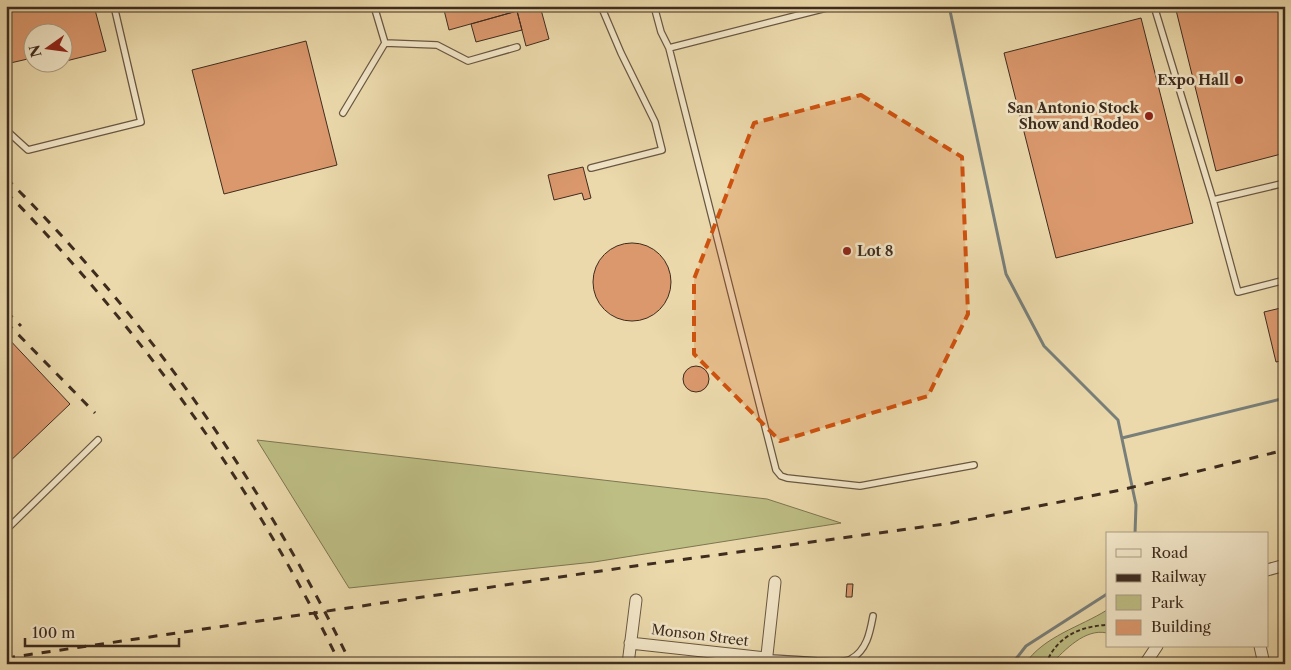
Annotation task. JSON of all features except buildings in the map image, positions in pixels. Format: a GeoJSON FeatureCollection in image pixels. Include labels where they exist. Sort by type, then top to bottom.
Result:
{"type":"FeatureCollection","features":[{"type":"Feature","properties":{"kind":"street"},"geometry":{"type":"LineString","coordinates":[[1268,570],[1285,565]]}},
{"type":"Feature","properties":{"kind":"street"},"geometry":{"type":"LineString","coordinates":[[766,661],[774,582]]}},
{"type":"Feature","properties":{"kind":"street"},"geometry":{"type":"LineString","coordinates":[[628,664],[636,600]]}},
{"type":"Feature","properties":{"kind":"street","name":"Monson Street"},"geometry":{"type":"LineString","coordinates":[[630,642],[766,661]]}},
{"type":"Feature","properties":{"kind":"street"},"geometry":{"type":"LineString","coordinates":[[1145,664],[1156,648]]}},
{"type":"Feature","properties":{"kind":"street"},"geometry":{"type":"LineString","coordinates":[[1260,648],[1264,664]]}},
{"type":"Feature","properties":{"kind":"lane"},"geometry":{"type":"LineString","coordinates":[[6,130],[28,150],[141,122],[114,6]]}},
{"type":"Feature","properties":{"kind":"lane"},"geometry":{"type":"LineString","coordinates":[[343,113],[384,42],[374,6]]}},
{"type":"Feature","properties":{"kind":"lane"},"geometry":{"type":"LineString","coordinates":[[591,168],[662,150],[655,122],[621,53],[601,6]]}},
{"type":"Feature","properties":{"kind":"lane"},"geometry":{"type":"LineString","coordinates":[[654,6],[661,32],[669,48],[776,470],[781,476],[787,478],[860,486],[974,465]]}},
{"type":"Feature","properties":{"kind":"lane"},"geometry":{"type":"LineString","coordinates":[[669,48],[834,6]]}},
{"type":"Feature","properties":{"kind":"lane"},"geometry":{"type":"LineString","coordinates":[[1154,6],[1213,200],[1238,292],[1285,280]]}},
{"type":"Feature","properties":{"kind":"lane"},"geometry":{"type":"LineString","coordinates":[[384,42],[437,45],[468,61],[517,47]]}},
{"type":"Feature","properties":{"kind":"lane"},"geometry":{"type":"LineString","coordinates":[[1213,200],[1285,183]]}},
{"type":"Feature","properties":{"kind":"lane"},"geometry":{"type":"LineString","coordinates":[[6,530],[98,440]]}},
{"type":"Feature","properties":{"kind":"lane"},"geometry":{"type":"LineString","coordinates":[[766,661],[781,658],[840,663],[851,660],[861,650],[870,634],[874,616]]}},
{"type":"Feature","properties":{"kind":"path"},"geometry":{"type":"LineString","coordinates":[[1046,664],[1050,653],[1063,640],[1078,630],[1091,625],[1106,625]]}},
{"type":"Feature","properties":{"kind":"highlighted area"},"geometry":{"type":"Polygon","coordinates":[[[861,95],[962,157],[968,314],[928,396],[780,441],[694,354],[694,279],[754,123],[861,95]]]}},
{"type":"Feature","properties":{"kind":"green space"},"geometry":{"type":"Polygon","coordinates":[[[257,440],[767,499],[841,523],[594,562],[349,588],[257,440]]]}},
{"type":"Feature","properties":{"kind":"green space"},"geometry":{"type":"Polygon","coordinates":[[[1106,611],[1106,633],[1099,632],[1083,637],[1051,664],[1025,664],[1033,654],[1052,639],[1106,611]]]}},
{"type":"Feature","properties":{"kind":"waterway"},"geometry":{"type":"LineString","coordinates":[[949,6],[1006,274],[1044,346],[1118,420],[1136,505],[1135,532]]}},
{"type":"Feature","properties":{"kind":"waterway"},"geometry":{"type":"LineString","coordinates":[[1122,438],[1285,398]]}},
{"type":"Feature","properties":{"kind":"waterway"},"geometry":{"type":"LineString","coordinates":[[1012,664],[1026,646],[1106,595]]}},
{"type":"Feature","properties":{"kind":"railway"},"geometry":{"type":"LineString","coordinates":[[6,178],[57,231],[106,287],[154,345],[199,406],[281,533],[318,598],[351,664]]}},
{"type":"Feature","properties":{"kind":"railway"},"geometry":{"type":"LineString","coordinates":[[6,192],[104,300],[192,414],[272,536],[340,664]]}},
{"type":"Feature","properties":{"kind":"railway"},"geometry":{"type":"LineString","coordinates":[[6,311],[21,326]]}},
{"type":"Feature","properties":{"kind":"railway"},"geometry":{"type":"LineString","coordinates":[[6,322],[95,413]]}},
{"type":"Feature","properties":{"kind":"railway"},"geometry":{"type":"LineString","coordinates":[[6,658],[635,566],[952,523],[1121,490],[1285,450]]}},
{"type":"Feature","properties":{"kind":"place","name":"Expo Hall"},"geometry":{"type":"Point","coordinates":[1239,80]}},
{"type":"Feature","properties":{"kind":"place","name":"San Antonio Stock Show and Rodeo"},"geometry":{"type":"Point","coordinates":[1149,116]}},
{"type":"Feature","properties":{"kind":"place","name":"Lot 8"},"geometry":{"type":"Point","coordinates":[847,251]}}]}
